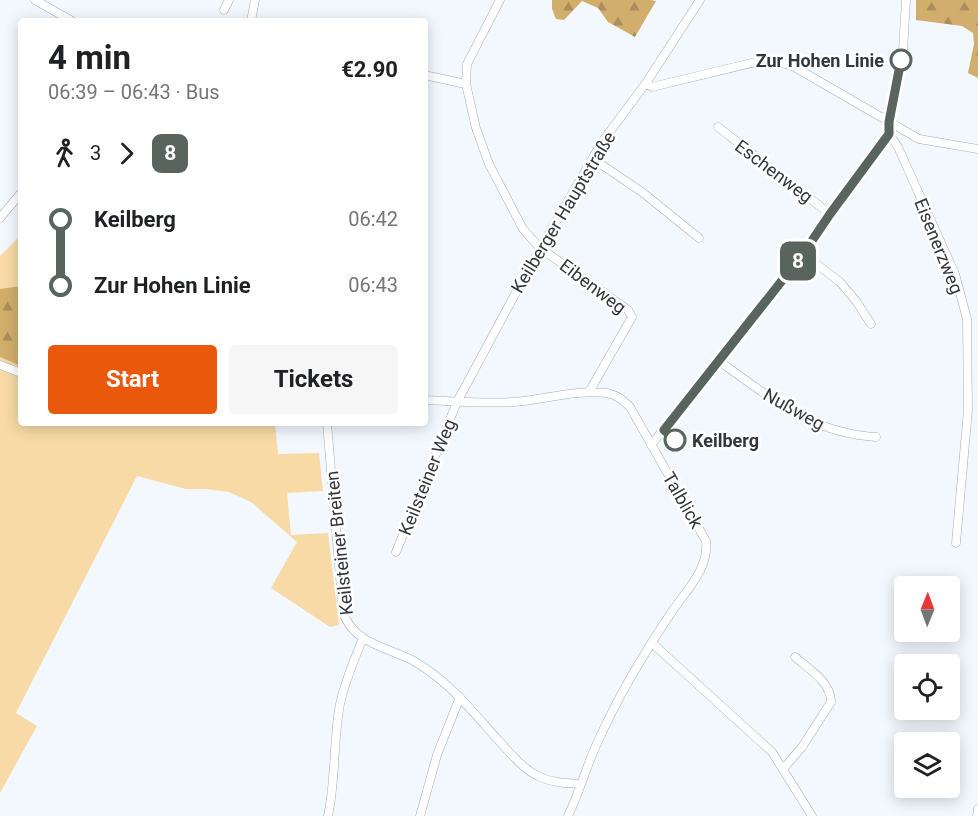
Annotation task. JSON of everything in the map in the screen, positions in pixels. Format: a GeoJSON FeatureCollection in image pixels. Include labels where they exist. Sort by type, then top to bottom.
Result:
{"type":"FeatureCollection","features":[{"type":"Feature","properties":{"kind":"street"},"geometry":{"type":"LineString","coordinates":[[36,0],[67,18]]}},
{"type":"Feature","properties":{"kind":"street"},"geometry":{"type":"LineString","coordinates":[[224,10],[229,0]]}},
{"type":"Feature","properties":{"kind":"street"},"geometry":{"type":"LineString","coordinates":[[252,18],[255,0]]}},
{"type":"Feature","properties":{"kind":"street"},"geometry":{"type":"LineString","coordinates":[[500,0],[468,64],[466,84],[476,128],[489,164],[523,229],[540,248]]}},
{"type":"Feature","properties":{"kind":"street","name":"Keilberger Hauptstraße"},"geometry":{"type":"LineString","coordinates":[[457,402],[540,248],[602,142],[646,83],[700,0]]}},
{"type":"Feature","properties":{"kind":"street"},"geometry":{"type":"LineString","coordinates":[[651,445],[803,254],[889,134],[889,122],[904,46],[906,0]]}},
{"type":"Feature","properties":{"kind":"street"},"geometry":{"type":"LineString","coordinates":[[646,83],[652,87],[764,60],[777,61],[791,65],[919,139],[978,149]]}},
{"type":"Feature","properties":{"kind":"street"},"geometry":{"type":"LineString","coordinates":[[428,76],[466,84]]}},
{"type":"Feature","properties":{"kind":"street","name":"Eschenweg"},"geometry":{"type":"LineString","coordinates":[[718,127],[830,214]]}},
{"type":"Feature","properties":{"kind":"street","name":"Eisenerzweg"},"geometry":{"type":"LineString","coordinates":[[889,134],[898,147],[955,274],[967,319],[968,410],[956,543]]}},
{"type":"Feature","properties":{"kind":"street"},"geometry":{"type":"LineString","coordinates":[[593,159],[642,192],[699,238]]}},
{"type":"Feature","properties":{"kind":"street"},"geometry":{"type":"LineString","coordinates":[[2,213],[18,196]]}},
{"type":"Feature","properties":{"kind":"street","name":"Eibenweg"},"geometry":{"type":"LineString","coordinates":[[540,248],[628,310],[632,317],[589,392]]}},
{"type":"Feature","properties":{"kind":"street"},"geometry":{"type":"LineString","coordinates":[[803,254],[840,282],[872,324]]}},
{"type":"Feature","properties":{"kind":"street"},"geometry":{"type":"LineString","coordinates":[[968,360],[978,360]]}},
{"type":"Feature","properties":{"kind":"street","name":"Nußweg"},"geometry":{"type":"LineString","coordinates":[[719,361],[784,407],[810,422],[842,433],[876,437]]}},
{"type":"Feature","properties":{"kind":"street"},"geometry":{"type":"LineString","coordinates":[[0,364],[18,372]]}},
{"type":"Feature","properties":{"kind":"street","name":"Talblick"},"geometry":{"type":"LineString","coordinates":[[428,400],[514,402],[589,392],[620,398],[630,407],[706,541],[706,557],[700,573],[631,676],[597,742],[568,816]]}},
{"type":"Feature","properties":{"kind":"street","name":"Keilsteiner Weg"},"geometry":{"type":"LineString","coordinates":[[396,552],[457,402]]}},
{"type":"Feature","properties":{"kind":"street","name":"Keilsteiner Breiten"},"geometry":{"type":"LineString","coordinates":[[327,426],[343,612],[347,624],[363,638],[411,660],[449,685],[524,767],[538,777],[581,784]]}},
{"type":"Feature","properties":{"kind":"street"},"geometry":{"type":"LineString","coordinates":[[328,816],[333,794],[340,707],[345,684],[363,638]]}},
{"type":"Feature","properties":{"kind":"street"},"geometry":{"type":"LineString","coordinates":[[652,644],[772,752],[812,816]]}},
{"type":"Feature","properties":{"kind":"street"},"geometry":{"type":"LineString","coordinates":[[784,768],[802,747],[831,702],[831,694],[827,686],[795,657]]}},
{"type":"Feature","properties":{"kind":"street"},"geometry":{"type":"LineString","coordinates":[[421,816],[437,755],[460,697]]}},
{"type":"Feature","properties":{"kind":"street"},"geometry":{"type":"LineString","coordinates":[[977,816],[978,809]]}},
{"type":"Feature","properties":{"kind":"shaded area"},"geometry":{"type":"Polygon","coordinates":[[[18,238],[18,426],[275,426],[278,454],[319,453],[323,491],[287,493],[291,535],[328,533],[339,625],[330,627],[271,588],[297,542],[251,502],[229,492],[186,489],[137,476],[16,713],[37,726],[0,793],[0,256],[18,238]]]}},
{"type":"Feature","properties":{"kind":"green space"},"geometry":{"type":"Polygon","coordinates":[[[552,0],[656,1],[635,37],[608,22],[598,8],[582,1],[564,20],[556,19],[552,9],[552,0]]]}},
{"type":"Feature","properties":{"kind":"green space"},"geometry":{"type":"Polygon","coordinates":[[[916,0],[978,0],[978,78],[968,73],[974,44],[973,33],[962,26],[916,20],[916,0]]]}},
{"type":"Feature","properties":{"kind":"green space"},"geometry":{"type":"Polygon","coordinates":[[[18,286],[18,365],[0,357],[0,289],[18,286]]]}},
{"type":"Feature","properties":{"kind":"bus line","name":"8"},"geometry":{"type":"LineString","coordinates":[[675,440],[664,430],[803,254],[889,134],[889,122],[901,60]]}},
{"type":"Feature","properties":{"kind":"place","name":"Zur Hohen Linie"},"geometry":{"type":"Point","coordinates":[901,60]}},
{"type":"Feature","properties":{"kind":"place","name":"Keilberg"},"geometry":{"type":"Point","coordinates":[675,440]}}]}
